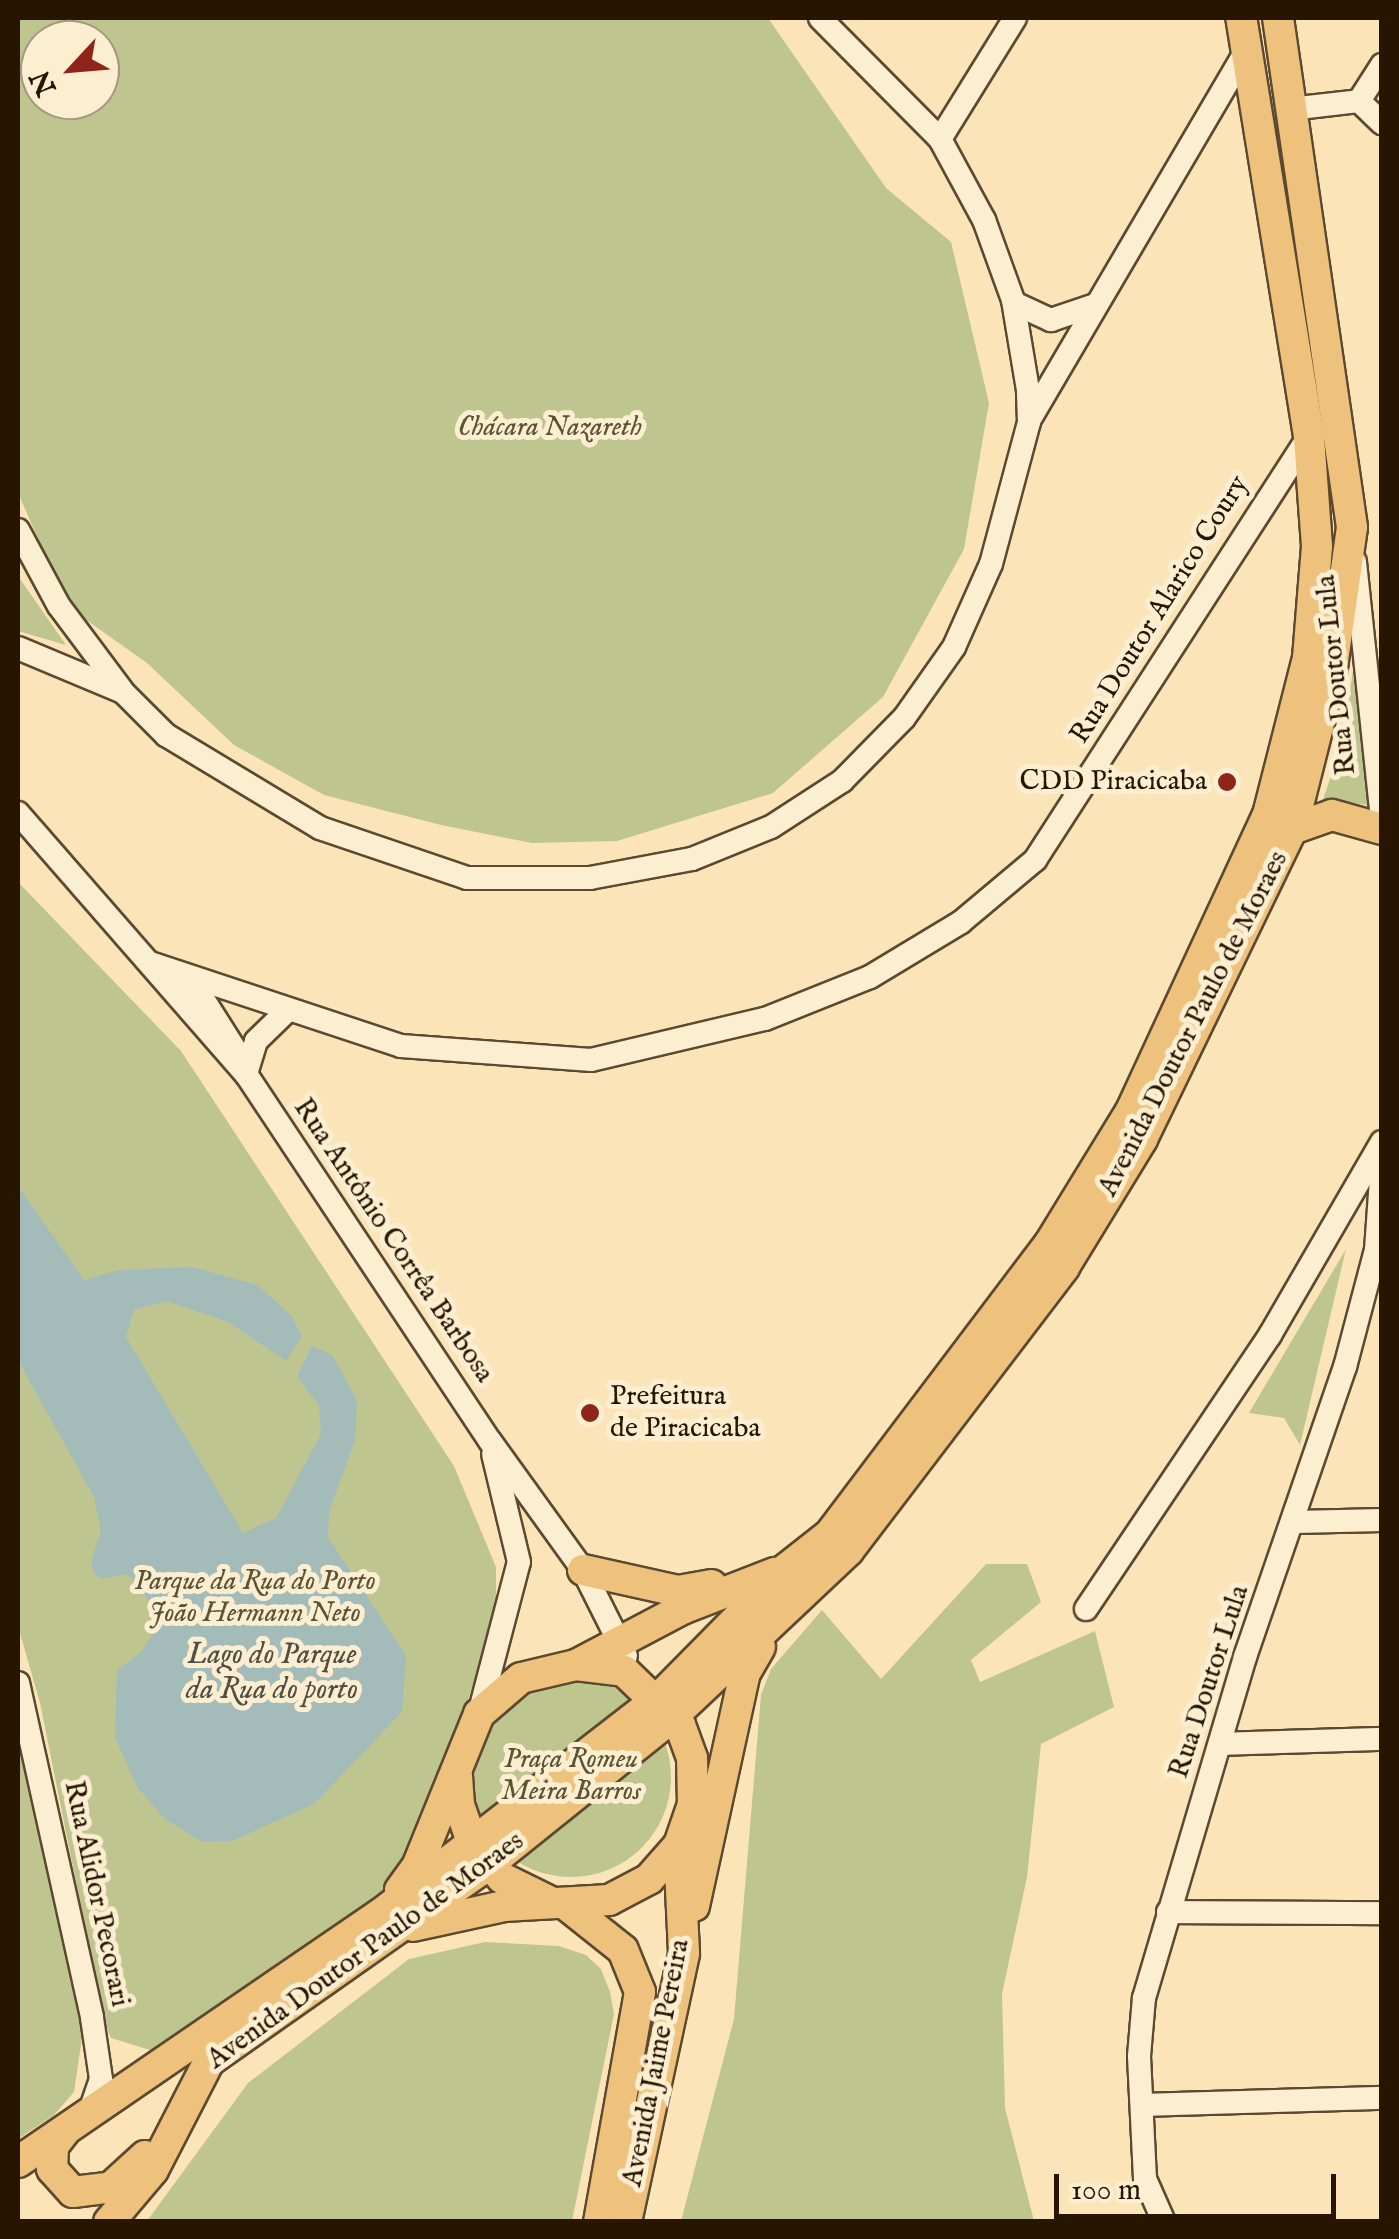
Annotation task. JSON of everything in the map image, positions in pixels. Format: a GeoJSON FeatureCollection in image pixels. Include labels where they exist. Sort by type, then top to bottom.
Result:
{"type":"FeatureCollection","features":[{"type":"Feature","properties":{"kind":"main road","name":"Avenida Doutor Paulo de Moraes"},"geometry":{"type":"LineString","coordinates":[[109,2222],[152,2170],[178,2114],[209,2062],[387,1922],[480,1855],[656,1697],[787,1568],[830,1534],[1050,1244],[1131,1111],[1268,815],[1308,658],[1317,546],[1309,436],[1241,18]]}},
{"type":"Feature","properties":{"kind":"main road","name":"Avenida Doutor Paulo de Moraes"},"geometry":{"type":"LineString","coordinates":[[656,1697],[782,1616],[848,1550],[954,1419],[1064,1267],[1142,1139],[1292,829],[1330,676],[1352,527],[1278,18]]}},
{"type":"Feature","properties":{"kind":"main road"},"geometry":{"type":"LineString","coordinates":[[1292,829],[1332,814],[1382,829]]}},
{"type":"Feature","properties":{"kind":"main road"},"geometry":{"type":"LineString","coordinates":[[583,1570],[678,1591],[787,1568]]}},
{"type":"Feature","properties":{"kind":"main road"},"geometry":{"type":"LineString","coordinates":[[387,1922],[417,1867],[479,1714],[521,1678],[576,1665],[618,1641],[787,1568]]}},
{"type":"Feature","properties":{"kind":"main road"},"geometry":{"type":"LineString","coordinates":[[684,1954],[745,1673],[782,1616]]}},
{"type":"Feature","properties":{"kind":"main road"},"geometry":{"type":"LineString","coordinates":[[576,1665],[656,1697]]}},
{"type":"Feature","properties":{"kind":"main road","name":"Avenida Jaime Pereira"},"geometry":{"type":"LineString","coordinates":[[626,2222],[684,1954],[683,1836],[695,1781],[656,1697]]}},
{"type":"Feature","properties":{"kind":"main road"},"geometry":{"type":"LineString","coordinates":[[458,1763],[458,1805],[480,1855]]}},
{"type":"Feature","properties":{"kind":"main road"},"geometry":{"type":"LineString","coordinates":[[387,1922],[630,1891],[683,1836],[721,1787]]}},
{"type":"Feature","properties":{"kind":"main road","name":"Avenida Jaime Pereira"},"geometry":{"type":"LineString","coordinates":[[480,1855],[518,1889],[559,1903],[623,1950],[640,1992],[599,2222]]}},
{"type":"Feature","properties":{"kind":"main road","name":"Avenida Doutor Paulo de Moraes"},"geometry":{"type":"LineString","coordinates":[[18,2162],[387,1922]]}},
{"type":"Feature","properties":{"kind":"main road"},"geometry":{"type":"LineString","coordinates":[[75,2125],[50,2158],[57,2180],[73,2192],[97,2192],[124,2179],[178,2114]]}},
{"type":"Feature","properties":{"kind":"street"},"geometry":{"type":"LineString","coordinates":[[820,18],[940,140],[984,220],[1014,303],[1028,422]]}},
{"type":"Feature","properties":{"kind":"street"},"geometry":{"type":"LineString","coordinates":[[940,140],[1016,18]]}},
{"type":"Feature","properties":{"kind":"street"},"geometry":{"type":"LineString","coordinates":[[18,530],[59,606],[123,692],[166,735],[320,828],[435,872],[511,882],[590,878],[692,860],[771,828],[842,781],[929,686],[991,564],[1028,422],[1246,51]]}},
{"type":"Feature","properties":{"kind":"street"},"geometry":{"type":"LineString","coordinates":[[1290,110],[1359,101],[1382,65]]}},
{"type":"Feature","properties":{"kind":"street"},"geometry":{"type":"LineString","coordinates":[[1359,101],[1382,123]]}},
{"type":"Feature","properties":{"kind":"street"},"geometry":{"type":"LineString","coordinates":[[1014,303],[1051,320],[1094,304]]}},
{"type":"Feature","properties":{"kind":"street","name":"Rua Doutor Alarico Coury"},"geometry":{"type":"LineString","coordinates":[[150,963],[401,1046],[591,1060],[766,1019],[870,977],[961,922],[1035,860],[1309,436]]}},
{"type":"Feature","properties":{"kind":"street","name":"Rua Doutor Lula"},"geometry":{"type":"LineString","coordinates":[[1352,527],[1382,818]]}},
{"type":"Feature","properties":{"kind":"street"},"geometry":{"type":"LineString","coordinates":[[18,648],[123,692]]}},
{"type":"Feature","properties":{"kind":"street","name":"Rua Antônio Corrêa Barbosa"},"geometry":{"type":"LineString","coordinates":[[18,813],[246,1074],[490,1441],[583,1570],[618,1641],[656,1697]]}},
{"type":"Feature","properties":{"kind":"street"},"geometry":{"type":"LineString","coordinates":[[122,928],[189,977]]}},
{"type":"Feature","properties":{"kind":"street","name":"Rua Antônio Corrêa Barbosa"},"geometry":{"type":"LineString","coordinates":[[189,977],[219,1017],[246,1074]]}},
{"type":"Feature","properties":{"kind":"street"},"geometry":{"type":"LineString","coordinates":[[246,1074],[263,1030],[288,1010]]}},
{"type":"Feature","properties":{"kind":"street"},"geometry":{"type":"LineString","coordinates":[[1086,1609],[1270,1335],[1382,1142]]}},
{"type":"Feature","properties":{"kind":"street","name":"Rua Doutor Lula"},"geometry":{"type":"LineString","coordinates":[[1164,2222],[1145,2178],[1144,2105],[1138,2056],[1144,1998],[1221,1744],[1296,1522],[1376,1250],[1382,1164]]}},
{"type":"Feature","properties":{"kind":"street","name":"Rua Antônio Corrêa Barbosa"},"geometry":{"type":"LineString","coordinates":[[479,1714],[519,1562],[490,1441]]}},
{"type":"Feature","properties":{"kind":"street"},"geometry":{"type":"LineString","coordinates":[[1296,1522],[1382,1520]]}},
{"type":"Feature","properties":{"kind":"street","name":"Rua Alidor Pecorari"},"geometry":{"type":"LineString","coordinates":[[18,1683],[92,2018],[100,2079],[75,2125]]}},
{"type":"Feature","properties":{"kind":"street"},"geometry":{"type":"LineString","coordinates":[[1221,1744],[1382,1739]]}},
{"type":"Feature","properties":{"kind":"street"},"geometry":{"type":"LineString","coordinates":[[1168,1912],[1382,1913]]}},
{"type":"Feature","properties":{"kind":"street"},"geometry":{"type":"LineString","coordinates":[[1144,2105],[1382,2098]]}},
{"type":"Feature","properties":{"kind":"green space","name":"Chácara Nazareth"},"geometry":{"type":"Polygon","coordinates":[[[18,18],[768,18],[886,188],[951,242],[989,403],[964,549],[883,697],[773,793],[617,841],[532,843],[324,795],[234,745],[147,663],[68,607],[18,493],[18,18]]]}},
{"type":"Feature","properties":{"kind":"green space"},"geometry":{"type":"Polygon","coordinates":[[[18,576],[66,645],[18,631],[18,576]]]}},
{"type":"Feature","properties":{"kind":"green space"},"geometry":{"type":"Polygon","coordinates":[[[1353,671],[1372,806],[1343,801],[1321,806],[1341,746],[1353,671]]]}},
{"type":"Feature","properties":{"kind":"green space","name":"Parque da Rua do Porto João Hermann Neto"},"geometry":{"type":"Polygon","coordinates":[[[18,882],[181,1051],[454,1466],[496,1567],[496,1617],[413,1861],[381,1901],[163,2054],[111,2038],[104,2021],[40,1703],[18,1626],[18,882]]]}},
{"type":"Feature","properties":{"kind":"green space"},"geometry":{"type":"Polygon","coordinates":[[[1346,1249],[1300,1445],[1284,1418],[1249,1413],[1346,1249]]]}},
{"type":"Feature","properties":{"kind":"green space"},"geometry":{"type":"Polygon","coordinates":[[[986,1564],[1027,1564],[1041,1602],[971,1660],[980,1682],[1095,1631],[1114,1707],[1041,1744],[1027,1877],[1002,1994],[1005,2108],[1034,2221],[681,2221],[734,2019],[761,1695],[771,1669],[822,1610],[881,1679],[986,1564]]]}},
{"type":"Feature","properties":{"kind":"green space","name":"Praça Romeu Meira Barros"},"geometry":{"type":"Polygon","coordinates":[[[571,1677],[609,1685],[642,1706],[663,1739],[671,1777],[663,1815],[642,1848],[609,1869],[571,1877],[533,1869],[500,1848],[479,1815],[471,1777],[479,1739],[500,1706],[533,1685],[571,1677]]]}},
{"type":"Feature","properties":{"kind":"green space"},"geometry":{"type":"Polygon","coordinates":[[[18,1705],[85,2017],[74,2092],[54,2115],[18,2139],[18,1705]]]}},
{"type":"Feature","properties":{"kind":"green space"},"geometry":{"type":"Polygon","coordinates":[[[485,1942],[559,1946],[586,1955],[601,1969],[610,1992],[614,2014],[572,2221],[147,2221],[248,2083],[409,1959],[485,1942]]]}},
{"type":"Feature","properties":{"kind":"water","name":"Lago do Parque da Rua do porto"},"geometry":{"type":"Polygon","coordinates":[[[18,1186],[84,1280],[118,1270],[192,1267],[257,1285],[291,1315],[302,1336],[286,1361],[228,1322],[166,1301],[134,1310],[126,1337],[243,1533],[276,1518],[321,1434],[319,1406],[297,1376],[312,1346],[332,1355],[357,1400],[355,1440],[329,1512],[328,1537],[406,1656],[402,1712],[314,1804],[232,1841],[202,1842],[164,1818],[137,1787],[115,1737],[117,1671],[142,1651],[160,1622],[137,1581],[125,1574],[102,1579],[94,1574],[91,1561],[101,1531],[94,1497],[18,1360],[18,1186]]]}},
{"type":"Feature","properties":{"kind":"place","name":"CDD Piracicaba"},"geometry":{"type":"Point","coordinates":[1227,782]}},
{"type":"Feature","properties":{"kind":"place","name":"Prefeitura de Piracicaba"},"geometry":{"type":"Point","coordinates":[590,1413]}}]}
